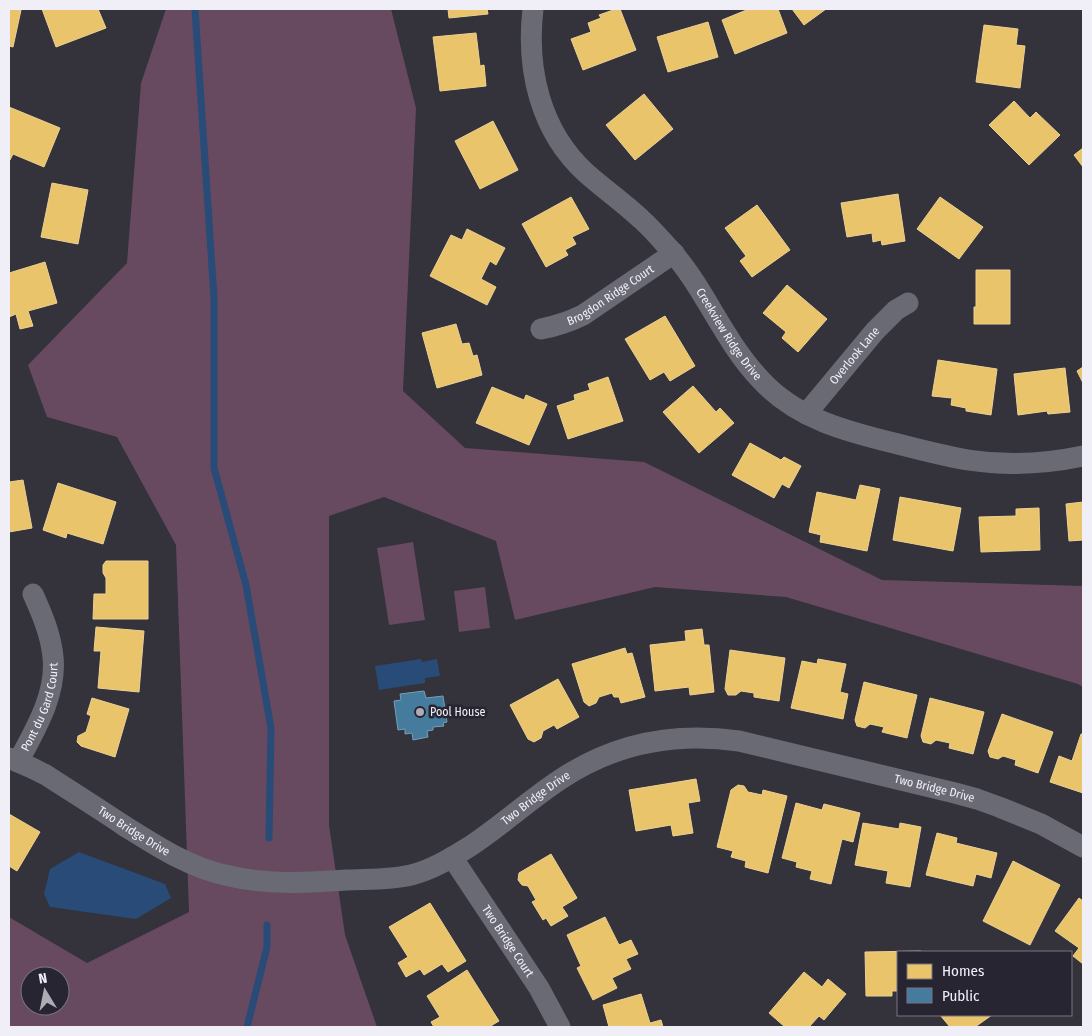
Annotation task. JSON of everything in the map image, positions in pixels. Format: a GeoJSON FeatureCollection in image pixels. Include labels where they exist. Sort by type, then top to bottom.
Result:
{"type":"FeatureCollection","features":[{"type":"Feature","properties":{"kind":"street","name":"Creekview Ridge Drive"},"geometry":{"type":"LineString","coordinates":[[533,9],[531,44],[534,76],[546,117],[554,134],[585,172],[641,219],[674,253],[696,284],[737,351],[747,365],[770,389],[785,401],[828,425],[864,436],[948,456],[995,463],[1042,462],[1083,456]]}},
{"type":"Feature","properties":{"kind":"street","name":"Brogdon Ridge Court"},"geometry":{"type":"LineString","coordinates":[[541,329],[558,326],[583,315],[674,253]]}},
{"type":"Feature","properties":{"kind":"street","name":"Overlook Lane"},"geometry":{"type":"LineString","coordinates":[[806,414],[875,331],[896,310],[908,303]]}},
{"type":"Feature","properties":{"kind":"street","name":"Pont du Gard Court"},"geometry":{"type":"LineString","coordinates":[[14,760],[40,720],[53,677],[51,643],[42,614],[33,594]]}},
{"type":"Feature","properties":{"kind":"street","name":"Two Bridge Drive"},"geometry":{"type":"LineString","coordinates":[[14,760],[46,776],[174,855],[203,868],[243,879],[310,882],[394,878],[411,875],[440,864],[471,846],[561,779],[588,763],[616,751],[646,743],[677,738],[739,741],[955,793],[1020,815],[1083,847]]}},
{"type":"Feature","properties":{"kind":"street","name":"Two Bridge Court"},"geometry":{"type":"LineString","coordinates":[[452,857],[539,988],[560,1027]]}},
{"type":"Feature","properties":{"kind":"shaded area"},"geometry":{"type":"Polygon","coordinates":[[[166,9],[391,9],[416,108],[403,391],[465,448],[644,462],[882,580],[1083,586],[1083,687],[786,597],[655,587],[515,620],[496,541],[384,497],[329,516],[329,825],[345,935],[377,1027],[9,1027],[9,917],[87,963],[189,912],[176,545],[117,437],[47,417],[28,365],[127,263],[141,83],[166,9]]]}},
{"type":"Feature","properties":{"kind":"shaded area"},"geometry":{"type":"Polygon","coordinates":[[[413,542],[425,620],[389,625],[377,548],[413,542]]]}},
{"type":"Feature","properties":{"kind":"shaded area"},"geometry":{"type":"Polygon","coordinates":[[[485,587],[490,628],[459,632],[454,591],[485,587]]]}},
{"type":"Feature","properties":{"kind":"water"},"geometry":{"type":"Polygon","coordinates":[[[421,659],[422,662],[437,659],[440,676],[425,678],[425,683],[379,690],[375,666],[421,659]]]}},
{"type":"Feature","properties":{"kind":"water"},"geometry":{"type":"Polygon","coordinates":[[[79,852],[165,884],[171,898],[136,919],[50,907],[44,894],[50,869],[79,852]]]}},
{"type":"Feature","properties":{"kind":"building: Homes"},"geometry":{"type":"Polygon","coordinates":[[[9,9],[21,10],[13,47],[9,46],[9,9]]]}},
{"type":"Feature","properties":{"kind":"building: Homes"},"geometry":{"type":"Polygon","coordinates":[[[42,9],[98,9],[106,28],[56,47],[42,9]]]}},
{"type":"Feature","properties":{"kind":"building: Homes"},"geometry":{"type":"Polygon","coordinates":[[[448,9],[487,9],[488,14],[449,18],[448,9]]]}},
{"type":"Feature","properties":{"kind":"building: Homes"},"geometry":{"type":"Polygon","coordinates":[[[620,9],[636,50],[583,70],[571,39],[591,32],[588,23],[601,18],[599,15],[620,9]]]}},
{"type":"Feature","properties":{"kind":"building: Homes"},"geometry":{"type":"Polygon","coordinates":[[[749,9],[778,9],[787,33],[735,54],[722,20],[749,9]]]}},
{"type":"Feature","properties":{"kind":"building: Homes"},"geometry":{"type":"Polygon","coordinates":[[[792,9],[826,9],[804,25],[792,9]]]}},
{"type":"Feature","properties":{"kind":"building: Homes"},"geometry":{"type":"Polygon","coordinates":[[[708,22],[718,57],[668,72],[657,37],[708,22]]]}},
{"type":"Feature","properties":{"kind":"building: Homes"},"geometry":{"type":"Polygon","coordinates":[[[984,25],[1018,29],[1016,45],[1025,46],[1020,88],[976,82],[984,25]]]}},
{"type":"Feature","properties":{"kind":"building: Homes"},"geometry":{"type":"Polygon","coordinates":[[[476,33],[480,66],[484,65],[486,86],[440,91],[433,37],[476,33]]]}},
{"type":"Feature","properties":{"kind":"building: Homes"},"geometry":{"type":"Polygon","coordinates":[[[644,94],[673,129],[635,160],[606,125],[644,94]]]}},
{"type":"Feature","properties":{"kind":"building: Homes"},"geometry":{"type":"Polygon","coordinates":[[[1014,101],[1030,118],[1036,112],[1060,135],[1029,165],[989,125],[1014,101]]]}},
{"type":"Feature","properties":{"kind":"building: Homes"},"geometry":{"type":"Polygon","coordinates":[[[9,107],[60,128],[44,167],[13,154],[9,159],[9,107]]]}},
{"type":"Feature","properties":{"kind":"building: Homes"},"geometry":{"type":"Polygon","coordinates":[[[493,121],[518,170],[480,189],[455,141],[493,121]]]}},
{"type":"Feature","properties":{"kind":"building: Homes"},"geometry":{"type":"Polygon","coordinates":[[[1083,148],[1083,167],[1074,155],[1083,148]]]}},
{"type":"Feature","properties":{"kind":"building: Homes"},"geometry":{"type":"Polygon","coordinates":[[[52,183],[88,190],[78,244],[41,237],[52,183]]]}},
{"type":"Feature","properties":{"kind":"building: Homes"},"geometry":{"type":"Polygon","coordinates":[[[898,194],[905,241],[882,245],[881,240],[873,242],[872,233],[847,237],[841,203],[898,194]]]}},
{"type":"Feature","properties":{"kind":"building: Homes"},"geometry":{"type":"Polygon","coordinates":[[[571,197],[589,229],[572,237],[576,244],[565,250],[568,255],[546,267],[522,224],[571,197]]]}},
{"type":"Feature","properties":{"kind":"building: Homes"},"geometry":{"type":"Polygon","coordinates":[[[940,197],[983,227],[959,259],[917,229],[940,197]]]}},
{"type":"Feature","properties":{"kind":"building: Homes"},"geometry":{"type":"Polygon","coordinates":[[[757,205],[790,250],[752,277],[740,261],[746,256],[725,228],[757,205]]]}},
{"type":"Feature","properties":{"kind":"building: Homes"},"geometry":{"type":"Polygon","coordinates":[[[467,229],[505,248],[496,265],[490,261],[481,279],[496,287],[487,305],[430,276],[451,235],[462,240],[467,229]]]}},
{"type":"Feature","properties":{"kind":"building: Homes"},"geometry":{"type":"Polygon","coordinates":[[[45,262],[57,303],[28,311],[33,326],[20,329],[16,314],[9,317],[9,273],[45,262]]]}},
{"type":"Feature","properties":{"kind":"building: Homes"},"geometry":{"type":"Polygon","coordinates":[[[976,270],[1010,270],[1010,324],[974,324],[976,270]]]}},
{"type":"Feature","properties":{"kind":"building: Homes"},"geometry":{"type":"Polygon","coordinates":[[[787,285],[827,319],[798,352],[782,338],[786,332],[763,313],[787,285]]]}},
{"type":"Feature","properties":{"kind":"building: Homes"},"geometry":{"type":"Polygon","coordinates":[[[665,316],[695,366],[670,381],[664,372],[650,380],[625,339],[665,316]]]}},
{"type":"Feature","properties":{"kind":"building: Homes"},"geometry":{"type":"Polygon","coordinates":[[[456,324],[462,344],[469,343],[473,356],[477,355],[482,375],[437,388],[422,333],[456,324]]]}},
{"type":"Feature","properties":{"kind":"building: Homes"},"geometry":{"type":"Polygon","coordinates":[[[938,360],[997,369],[991,415],[966,411],[966,408],[951,405],[952,398],[932,396],[938,360]]]}},
{"type":"Feature","properties":{"kind":"building: Homes"},"geometry":{"type":"Polygon","coordinates":[[[1083,367],[1083,383],[1077,371],[1083,367]]]}},
{"type":"Feature","properties":{"kind":"building: Homes"},"geometry":{"type":"Polygon","coordinates":[[[1065,368],[1070,412],[1048,414],[1047,411],[1018,415],[1014,374],[1065,368]]]}},
{"type":"Feature","properties":{"kind":"building: Homes"},"geometry":{"type":"Polygon","coordinates":[[[608,377],[623,421],[568,439],[557,406],[575,400],[574,395],[590,390],[588,384],[608,377]]]}},
{"type":"Feature","properties":{"kind":"building: Homes"},"geometry":{"type":"Polygon","coordinates":[[[693,386],[716,412],[720,408],[734,423],[699,453],[663,412],[693,386]]]}},
{"type":"Feature","properties":{"kind":"building: Homes"},"geometry":{"type":"Polygon","coordinates":[[[492,387],[524,400],[526,395],[547,404],[529,445],[476,423],[492,387]]]}},
{"type":"Feature","properties":{"kind":"building: Homes"},"geometry":{"type":"Polygon","coordinates":[[[750,443],[781,460],[784,457],[801,466],[789,488],[782,484],[774,498],[732,475],[750,443]]]}},
{"type":"Feature","properties":{"kind":"building: Homes"},"geometry":{"type":"Polygon","coordinates":[[[23,480],[32,528],[9,532],[9,482],[23,480]]]}},
{"type":"Feature","properties":{"kind":"building: Homes"},"geometry":{"type":"Polygon","coordinates":[[[58,483],[116,502],[103,544],[67,533],[66,538],[43,530],[58,483]]]}},
{"type":"Feature","properties":{"kind":"building: Homes"},"geometry":{"type":"Polygon","coordinates":[[[860,485],[880,489],[867,551],[820,542],[821,535],[809,532],[817,492],[856,500],[860,485]]]}},
{"type":"Feature","properties":{"kind":"building: Homes"},"geometry":{"type":"Polygon","coordinates":[[[900,497],[961,508],[953,551],[893,540],[900,497]]]}},
{"type":"Feature","properties":{"kind":"building: Homes"},"geometry":{"type":"Polygon","coordinates":[[[1083,502],[1083,540],[1069,541],[1066,504],[1083,502]]]}},
{"type":"Feature","properties":{"kind":"building: Homes"},"geometry":{"type":"Polygon","coordinates":[[[1039,508],[1040,550],[981,552],[979,517],[1016,516],[1016,509],[1039,508]]]}},
{"type":"Feature","properties":{"kind":"building: Homes"},"geometry":{"type":"Polygon","coordinates":[[[106,561],[148,561],[148,619],[93,619],[94,594],[106,594],[106,578],[103,573],[103,565],[106,561]]]}},
{"type":"Feature","properties":{"kind":"building: Homes"},"geometry":{"type":"Polygon","coordinates":[[[96,627],[144,631],[139,692],[98,688],[101,651],[94,651],[96,627]]]}},
{"type":"Feature","properties":{"kind":"building: Homes"},"geometry":{"type":"Polygon","coordinates":[[[702,629],[704,645],[709,645],[714,692],[690,695],[689,687],[655,691],[650,645],[686,641],[685,631],[702,629]]]}},
{"type":"Feature","properties":{"kind":"building: Homes"},"geometry":{"type":"Polygon","coordinates":[[[625,648],[627,654],[632,653],[645,697],[621,703],[619,697],[614,697],[612,693],[599,697],[596,703],[589,706],[584,702],[572,664],[625,648]]]}},
{"type":"Feature","properties":{"kind":"building: Homes"},"geometry":{"type":"Polygon","coordinates":[[[730,650],[785,658],[779,701],[754,697],[754,693],[741,691],[736,695],[728,695],[725,689],[730,650]]]}},
{"type":"Feature","properties":{"kind":"building: Homes"},"geometry":{"type":"Polygon","coordinates":[[[818,659],[846,664],[840,692],[848,694],[843,719],[791,708],[802,661],[817,664],[818,659]]]}},
{"type":"Feature","properties":{"kind":"building: Homes"},"geometry":{"type":"Polygon","coordinates":[[[558,679],[579,717],[557,729],[554,725],[543,731],[541,738],[534,742],[528,739],[510,705],[558,679]]]}},
{"type":"Feature","properties":{"kind":"building: Homes"},"geometry":{"type":"Polygon","coordinates":[[[864,682],[917,695],[907,738],[882,732],[884,727],[870,724],[865,728],[857,726],[855,720],[864,682]]]}},
{"type":"Feature","properties":{"kind":"building: Homes"},"geometry":{"type":"Polygon","coordinates":[[[92,698],[129,709],[115,757],[81,746],[77,742],[78,736],[86,732],[91,716],[87,714],[92,698]]]}},
{"type":"Feature","properties":{"kind":"building: Homes"},"geometry":{"type":"Polygon","coordinates":[[[930,698],[984,712],[973,754],[949,748],[950,743],[936,740],[931,744],[923,742],[921,736],[930,698]]]}},
{"type":"Feature","properties":{"kind":"building: Homes"},"geometry":{"type":"Polygon","coordinates":[[[1002,714],[1053,732],[1038,773],[1015,765],[1016,760],[1003,756],[998,759],[990,757],[988,751],[1002,714]]]}},
{"type":"Feature","properties":{"kind":"building: Homes"},"geometry":{"type":"Polygon","coordinates":[[[1081,734],[1083,734],[1083,793],[1050,782],[1059,756],[1072,761],[1081,734]]]}},
{"type":"Feature","properties":{"kind":"building: Homes"},"geometry":{"type":"Polygon","coordinates":[[[696,779],[700,801],[688,803],[693,833],[673,836],[671,825],[636,831],[629,790],[696,779]]]}},
{"type":"Feature","properties":{"kind":"building: Homes"},"geometry":{"type":"Polygon","coordinates":[[[738,785],[744,786],[748,792],[762,795],[763,790],[787,796],[768,873],[745,867],[746,861],[731,857],[733,851],[717,847],[731,790],[738,785]]]}},
{"type":"Feature","properties":{"kind":"building: Homes"},"geometry":{"type":"Polygon","coordinates":[[[796,803],[822,810],[824,804],[860,813],[853,842],[842,839],[831,884],[810,879],[812,871],[796,867],[797,862],[782,858],[796,803]]]}},
{"type":"Feature","properties":{"kind":"building: Homes"},"geometry":{"type":"Polygon","coordinates":[[[9,814],[40,832],[17,871],[9,866],[9,814]]]}},
{"type":"Feature","properties":{"kind":"building: Homes"},"geometry":{"type":"Polygon","coordinates":[[[863,823],[899,829],[900,823],[921,827],[910,887],[886,883],[888,871],[855,865],[863,823]]]}},
{"type":"Feature","properties":{"kind":"building: Homes"},"geometry":{"type":"Polygon","coordinates":[[[937,833],[957,838],[956,843],[997,853],[991,878],[976,874],[973,886],[926,875],[937,833]]]}},
{"type":"Feature","properties":{"kind":"building: Homes"},"geometry":{"type":"Polygon","coordinates":[[[551,854],[577,898],[562,907],[568,916],[551,926],[546,918],[543,920],[532,902],[536,900],[528,886],[522,885],[518,880],[519,873],[551,854]]]}},
{"type":"Feature","properties":{"kind":"building: Homes"},"geometry":{"type":"Polygon","coordinates":[[[1013,861],[1060,885],[1030,945],[983,921],[1013,861]]]}},
{"type":"Feature","properties":{"kind":"building: Homes"},"geometry":{"type":"Polygon","coordinates":[[[1079,898],[1083,901],[1083,964],[1073,956],[1079,948],[1055,931],[1079,898]]]}},
{"type":"Feature","properties":{"kind":"building: Homes"},"geometry":{"type":"Polygon","coordinates":[[[430,903],[466,961],[448,972],[442,964],[424,975],[420,969],[406,977],[398,963],[408,957],[389,927],[430,903]]]}},
{"type":"Feature","properties":{"kind":"building: Homes"},"geometry":{"type":"Polygon","coordinates":[[[605,917],[619,945],[631,940],[638,954],[626,959],[631,969],[612,978],[617,988],[593,1000],[577,968],[581,966],[567,935],[605,917]]]}},
{"type":"Feature","properties":{"kind":"building: Homes"},"geometry":{"type":"Polygon","coordinates":[[[897,951],[897,991],[892,991],[892,996],[866,996],[865,952],[897,951]]]}},
{"type":"Feature","properties":{"kind":"building: Homes"},"geometry":{"type":"Polygon","coordinates":[[[467,970],[499,1021],[489,1027],[434,1027],[431,1022],[440,1017],[427,996],[467,970]]]}},
{"type":"Feature","properties":{"kind":"building: Homes"},"geometry":{"type":"Polygon","coordinates":[[[804,972],[822,987],[828,979],[846,994],[824,1020],[819,1016],[809,1027],[785,1027],[769,1013],[804,972]]]}},
{"type":"Feature","properties":{"kind":"building: Homes"},"geometry":{"type":"Polygon","coordinates":[[[641,994],[650,1023],[661,1020],[663,1027],[609,1027],[603,1005],[641,994]]]}},
{"type":"Feature","properties":{"kind":"building: Homes"},"geometry":{"type":"Polygon","coordinates":[[[941,1016],[991,1016],[975,1027],[950,1027],[941,1016]]]}},
{"type":"Feature","properties":{"kind":"building: Public","name":"Pool House"},"geometry":{"type":"Polygon","coordinates":[[[424,691],[426,698],[443,696],[447,722],[443,723],[444,726],[433,727],[433,730],[427,731],[428,737],[413,740],[412,733],[405,734],[405,729],[398,730],[394,701],[401,700],[400,694],[424,691]]]}},
{"type":"Feature","properties":{"kind":"waterway"},"geometry":{"type":"LineString","coordinates":[[195,9],[214,298],[214,468],[246,585],[271,728],[269,838]]}},
{"type":"Feature","properties":{"kind":"waterway"},"geometry":{"type":"LineString","coordinates":[[247,1027],[267,947],[267,925]]}},
{"type":"Feature","properties":{"kind":"place","name":"Pool House"},"geometry":{"type":"Point","coordinates":[420,712]}}]}
